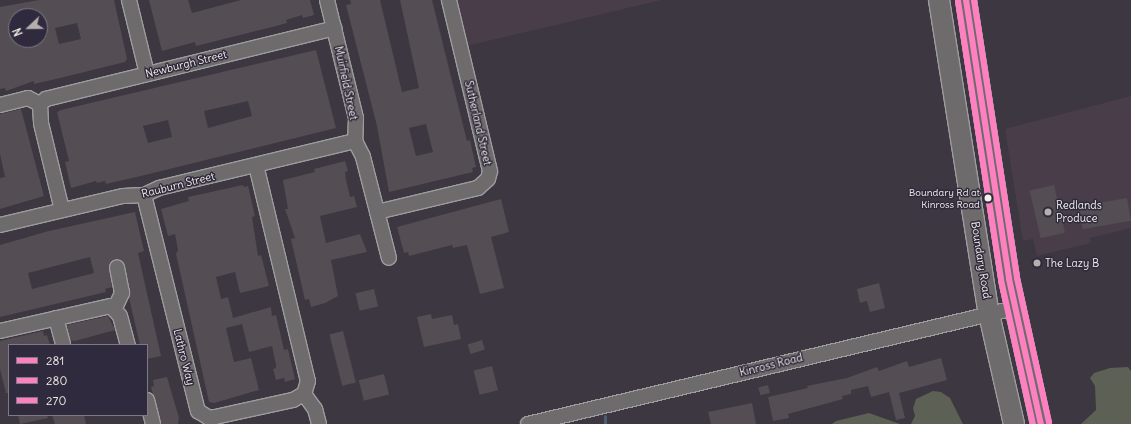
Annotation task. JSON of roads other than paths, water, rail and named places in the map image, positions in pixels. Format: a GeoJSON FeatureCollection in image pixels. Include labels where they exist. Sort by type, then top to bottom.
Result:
{"type":"FeatureCollection","features":[{"type":"Feature","properties":{"kind":"highway","name":"Boundary Road"},"geometry":{"type":"LineString","coordinates":[[939,0],[989,314],[1014,424]]}},
{"type":"Feature","properties":{"kind":"highway"},"geometry":{"type":"LineString","coordinates":[[966,0],[1015,308],[1041,424]]}},
{"type":"Feature","properties":{"kind":"street"},"geometry":{"type":"LineString","coordinates":[[129,0],[147,74]]}},
{"type":"Feature","properties":{"kind":"street","name":"Muirfield Street"},"geometry":{"type":"LineString","coordinates":[[327,0],[356,118],[355,141],[363,157],[388,258]]}},
{"type":"Feature","properties":{"kind":"street","name":"Sutherland Street"},"geometry":{"type":"LineString","coordinates":[[377,212],[478,188],[488,179],[490,171],[449,0]]}},
{"type":"Feature","properties":{"kind":"street","name":"Newburgh Street"},"geometry":{"type":"LineString","coordinates":[[40,104],[52,96],[334,28]]}},
{"type":"Feature","properties":{"kind":"street"},"geometry":{"type":"LineString","coordinates":[[0,104],[28,98],[40,104],[41,123],[62,210]]}},
{"type":"Feature","properties":{"kind":"street","name":"Rauburn Street"},"geometry":{"type":"LineString","coordinates":[[0,225],[123,196],[144,195],[160,188],[355,141]]}},
{"type":"Feature","properties":{"kind":"street"},"geometry":{"type":"LineString","coordinates":[[256,165],[308,381],[304,394],[315,409],[319,424]]}},
{"type":"Feature","properties":{"kind":"street","name":"Lathro Way"},"geometry":{"type":"LineString","coordinates":[[144,195],[198,411],[208,418],[215,417],[293,400],[304,394]]}},
{"type":"Feature","properties":{"kind":"street"},"geometry":{"type":"LineString","coordinates":[[117,267],[122,293],[115,308],[128,344]]}},
{"type":"Feature","properties":{"kind":"street"},"geometry":{"type":"LineString","coordinates":[[0,331],[106,306],[115,308]]}},
{"type":"Feature","properties":{"kind":"street","name":"Kinross Road"},"geometry":{"type":"LineString","coordinates":[[528,424],[1015,308]]}},
{"type":"Feature","properties":{"kind":"street"},"geometry":{"type":"LineString","coordinates":[[56,318],[63,344]]}},
{"type":"Feature","properties":{"kind":"street"},"geometry":{"type":"LineString","coordinates":[[148,404],[153,424]]}},
{"type":"Feature","properties":{"kind":"waterway"},"geometry":{"type":"LineString","coordinates":[[605,416],[605,424]]}},
{"type":"Feature","properties":{"kind":"place","name":"Boundary Rd at Kinross Road"},"geometry":{"type":"Point","coordinates":[988,198]}},
{"type":"Feature","properties":{"kind":"place","name":"Redlands Produce"},"geometry":{"type":"Point","coordinates":[1048,212]}},
{"type":"Feature","properties":{"kind":"place","name":"The Lazy B"},"geometry":{"type":"Point","coordinates":[1037,263]}}]}
